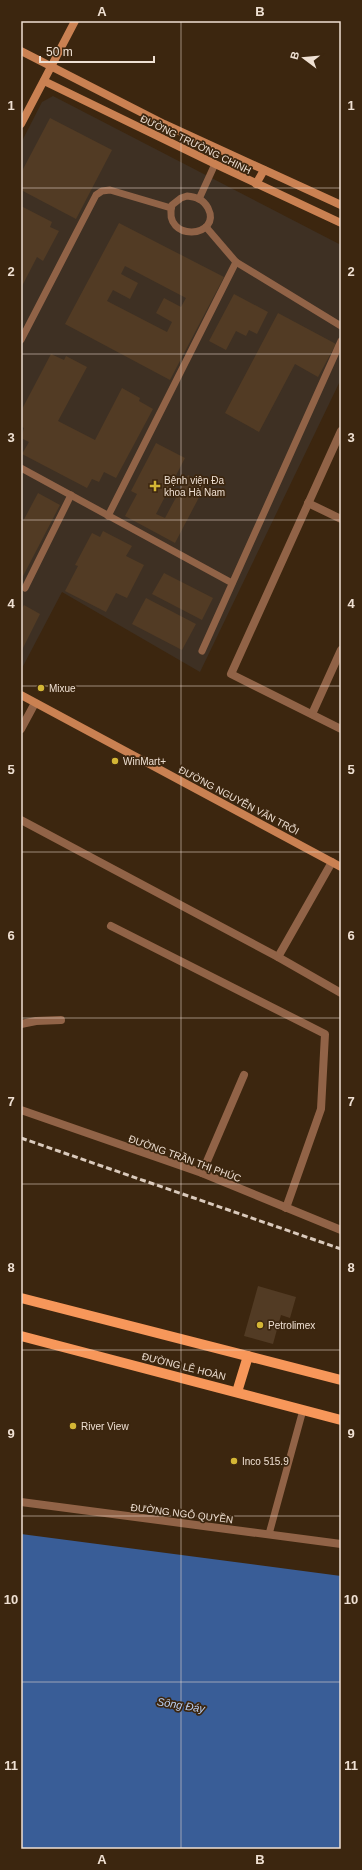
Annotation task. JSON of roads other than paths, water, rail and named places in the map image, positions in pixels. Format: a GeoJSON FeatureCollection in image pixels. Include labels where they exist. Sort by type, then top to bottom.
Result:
{"type":"FeatureCollection","features":[{"type":"Feature","properties":{"kind":"main road"},"geometry":{"type":"LineString","coordinates":[[21,1298],[341,1380]]}},
{"type":"Feature","properties":{"kind":"main road","name":"ĐƯỜNG LÊ HOÀN"},"geometry":{"type":"LineString","coordinates":[[21,1336],[341,1420]]}},
{"type":"Feature","properties":{"kind":"main road"},"geometry":{"type":"LineString","coordinates":[[237,1392],[248,1356]]}},
{"type":"Feature","properties":{"kind":"street"},"geometry":{"type":"LineString","coordinates":[[21,124],[23,115],[44,81],[75,21]]}},
{"type":"Feature","properties":{"kind":"street","name":"ĐƯỜNG TRƯỜNG CHINH"},"geometry":{"type":"LineString","coordinates":[[21,51],[194,138],[341,205]]}},
{"type":"Feature","properties":{"kind":"street","name":"ĐƯỜNG TRƯỜNG CHINH"},"geometry":{"type":"LineString","coordinates":[[44,81],[256,184],[341,223]]}},
{"type":"Feature","properties":{"kind":"street"},"geometry":{"type":"LineString","coordinates":[[112,114],[118,100]]}},
{"type":"Feature","properties":{"kind":"street"},"geometry":{"type":"LineString","coordinates":[[187,151],[194,138]]}},
{"type":"Feature","properties":{"kind":"street"},"geometry":{"type":"LineString","coordinates":[[256,184],[264,170]]}},
{"type":"Feature","properties":{"kind":"street"},"geometry":{"type":"LineString","coordinates":[[341,431],[231,674],[341,729]]}},
{"type":"Feature","properties":{"kind":"street"},"geometry":{"type":"LineString","coordinates":[[308,503],[341,519]]}},
{"type":"Feature","properties":{"kind":"street"},"geometry":{"type":"LineString","coordinates":[[312,714],[341,650]]}},
{"type":"Feature","properties":{"kind":"street","name":"ĐƯỜNG NGUYỄN VĂN TRỖI"},"geometry":{"type":"LineString","coordinates":[[21,695],[341,867]]}},
{"type":"Feature","properties":{"kind":"street"},"geometry":{"type":"LineString","coordinates":[[21,729],[35,703]]}},
{"type":"Feature","properties":{"kind":"street"},"geometry":{"type":"LineString","coordinates":[[21,820],[278,957],[341,993]]}},
{"type":"Feature","properties":{"kind":"street"},"geometry":{"type":"LineString","coordinates":[[278,957],[332,862]]}},
{"type":"Feature","properties":{"kind":"street"},"geometry":{"type":"LineString","coordinates":[[111,926],[325,1034],[321,1110],[286,1208]]}},
{"type":"Feature","properties":{"kind":"street"},"geometry":{"type":"LineString","coordinates":[[21,1024],[36,1021],[61,1020]]}},
{"type":"Feature","properties":{"kind":"street"},"geometry":{"type":"LineString","coordinates":[[202,1173],[244,1075]]}},
{"type":"Feature","properties":{"kind":"street","name":"ĐƯỜNG TRẦN THỊ PHÚC"},"geometry":{"type":"LineString","coordinates":[[21,1110],[202,1173],[341,1230]]}},
{"type":"Feature","properties":{"kind":"street","name":"ĐƯỜNG NGÔ QUYỀN"},"geometry":{"type":"LineString","coordinates":[[21,1502],[341,1544]]}},
{"type":"Feature","properties":{"kind":"lane"},"geometry":{"type":"LineString","coordinates":[[199,199],[215,164]]}},
{"type":"Feature","properties":{"kind":"lane"},"geometry":{"type":"LineString","coordinates":[[21,340],[96,195],[102,191],[110,190],[171,208]]}},
{"type":"Feature","properties":{"kind":"lane"},"geometry":{"type":"LineString","coordinates":[[187,196],[199,199],[208,208],[210,214],[206,227],[194,232],[182,230],[173,221],[171,208],[175,202],[187,196]]}},
{"type":"Feature","properties":{"kind":"lane"},"geometry":{"type":"LineString","coordinates":[[206,227],[236,262],[341,326]]}},
{"type":"Feature","properties":{"kind":"lane"},"geometry":{"type":"LineString","coordinates":[[108,516],[236,262]]}},
{"type":"Feature","properties":{"kind":"lane"},"geometry":{"type":"LineString","coordinates":[[202,651],[341,341]]}},
{"type":"Feature","properties":{"kind":"lane"},"geometry":{"type":"LineString","coordinates":[[21,468],[232,583]]}},
{"type":"Feature","properties":{"kind":"lane"},"geometry":{"type":"LineString","coordinates":[[25,588],[71,495]]}},
{"type":"Feature","properties":{"kind":"lane"},"geometry":{"type":"LineString","coordinates":[[269,1534],[303,1410]]}},
{"type":"Feature","properties":{"kind":"water","name":"Sông Đáy"},"geometry":{"type":"Polygon","coordinates":[[[21,1534],[341,1576],[341,1849],[21,1849],[21,1534]]]}},
{"type":"Feature","properties":{"kind":"railway"},"geometry":{"type":"LineString","coordinates":[[21,1138],[341,1249]]}},
{"type":"Feature","properties":{"kind":"place","name":"Bệnh viện Đa khoa Hà Nam"},"geometry":{"type":"Point","coordinates":[155,486]}},
{"type":"Feature","properties":{"kind":"place","name":"Mixue"},"geometry":{"type":"Point","coordinates":[41,688]}},
{"type":"Feature","properties":{"kind":"place","name":"WinMart+"},"geometry":{"type":"Point","coordinates":[115,761]}},
{"type":"Feature","properties":{"kind":"place","name":"Petrolimex"},"geometry":{"type":"Point","coordinates":[260,1325]}},
{"type":"Feature","properties":{"kind":"place","name":"River View"},"geometry":{"type":"Point","coordinates":[73,1426]}},
{"type":"Feature","properties":{"kind":"place","name":"Inco 515.9"},"geometry":{"type":"Point","coordinates":[234,1461]}}]}
